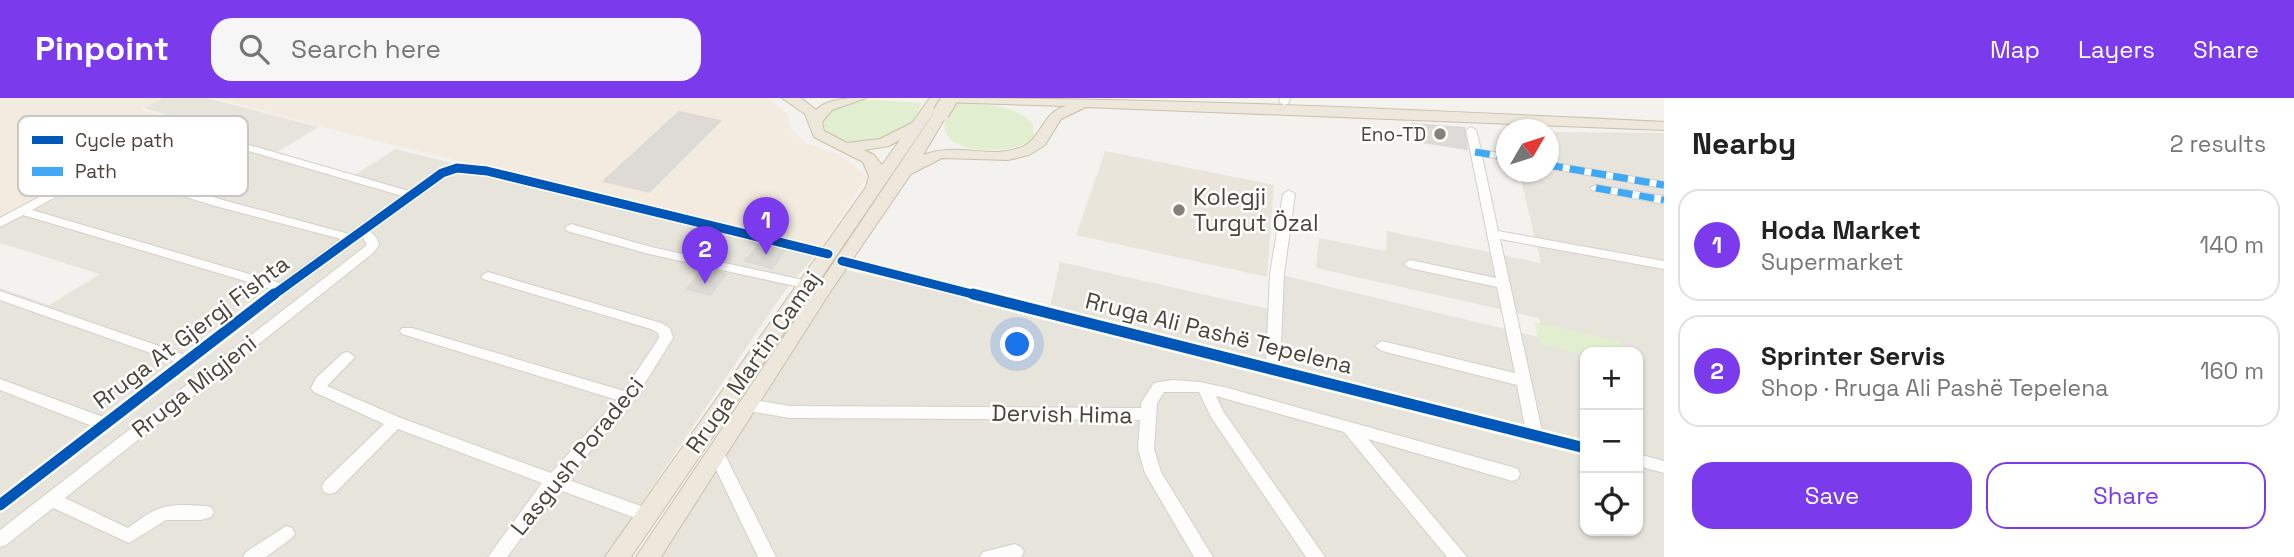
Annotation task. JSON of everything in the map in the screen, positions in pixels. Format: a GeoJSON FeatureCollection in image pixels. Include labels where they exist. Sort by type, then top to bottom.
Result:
{"type":"FeatureCollection","features":[{"type":"Feature","properties":{"kind":"highway"},"geometry":{"type":"LineString","coordinates":[[789,98],[806,107],[819,134],[865,157],[876,167],[877,180],[871,196]]}},
{"type":"Feature","properties":{"kind":"highway"},"geometry":{"type":"LineString","coordinates":[[815,121],[827,107],[859,98]]}},
{"type":"Feature","properties":{"kind":"highway","name":"Rruga Martin Camaj"},"geometry":{"type":"LineString","coordinates":[[648,557],[748,405],[871,196],[934,110],[950,98]]}},
{"type":"Feature","properties":{"kind":"highway"},"geometry":{"type":"LineString","coordinates":[[1167,98],[1285,100],[1664,119]]}},
{"type":"Feature","properties":{"kind":"highway"},"geometry":{"type":"LineString","coordinates":[[1192,98],[1210,99]]}},
{"type":"Feature","properties":{"kind":"highway"},"geometry":{"type":"LineString","coordinates":[[843,146],[884,143],[898,137],[934,110],[957,99],[1366,111],[1664,126]]}},
{"type":"Feature","properties":{"kind":"highway"},"geometry":{"type":"LineString","coordinates":[[957,99],[1004,105],[1033,117],[1040,126],[1043,139]]}},
{"type":"Feature","properties":{"kind":"highway"},"geometry":{"type":"LineString","coordinates":[[903,174],[938,153],[1019,153],[1033,148],[1043,139],[1049,121],[1057,113],[1080,107],[1125,104]]}},
{"type":"Feature","properties":{"kind":"highway"},"geometry":{"type":"LineString","coordinates":[[934,110],[937,127],[946,138],[974,152]]}},
{"type":"Feature","properties":{"kind":"highway","name":"Rruga Martin Camaj"},"geometry":{"type":"LineString","coordinates":[[617,557],[808,285],[835,257],[903,174],[934,110]]}},
{"type":"Feature","properties":{"kind":"street"},"geometry":{"type":"LineString","coordinates":[[1471,130],[1535,435]]}},
{"type":"Feature","properties":{"kind":"street"},"geometry":{"type":"LineString","coordinates":[[248,148],[410,195]]}},
{"type":"Feature","properties":{"kind":"street"},"geometry":{"type":"LineString","coordinates":[[1475,152],[1496,155]]}},
{"type":"Feature","properties":{"kind":"street"},"geometry":{"type":"LineString","coordinates":[[1559,166],[1664,185]]}},
{"type":"Feature","properties":{"kind":"street","name":"Rruga Ali Pashë Tepelena"},"geometry":{"type":"LineString","coordinates":[[410,195],[442,173],[471,168],[1049,310],[1580,446]]}},
{"type":"Feature","properties":{"kind":"street"},"geometry":{"type":"LineString","coordinates":[[1596,188],[1664,200]]}},
{"type":"Feature","properties":{"kind":"street"},"geometry":{"type":"LineString","coordinates":[[1273,369],[1278,274],[1289,194]]}},
{"type":"Feature","properties":{"kind":"street","name":"Rruga At Gjergj Fishta"},"geometry":{"type":"LineString","coordinates":[[0,505],[8,490],[104,424],[410,195]]}},
{"type":"Feature","properties":{"kind":"street"},"geometry":{"type":"LineString","coordinates":[[0,223],[49,196]]}},
{"type":"Feature","properties":{"kind":"street"},"geometry":{"type":"LineString","coordinates":[[211,196],[356,234]]}},
{"type":"Feature","properties":{"kind":"street"},"geometry":{"type":"LineString","coordinates":[[22,211],[282,289]]}},
{"type":"Feature","properties":{"kind":"street"},"geometry":{"type":"LineString","coordinates":[[571,228],[649,250],[808,285]]}},
{"type":"Feature","properties":{"kind":"street","name":"Rruga Migjeni"},"geometry":{"type":"LineString","coordinates":[[0,540],[369,250],[373,245],[371,238],[356,234]]}},
{"type":"Feature","properties":{"kind":"street"},"geometry":{"type":"LineString","coordinates":[[1492,234],[1664,265]]}},
{"type":"Feature","properties":{"kind":"street"},"geometry":{"type":"LineString","coordinates":[[1410,264],[1503,284]]}},
{"type":"Feature","properties":{"kind":"street","name":"Lasgush Poradeci"},"geometry":{"type":"LineString","coordinates":[[488,276],[656,326],[664,331],[666,338],[628,398],[553,482],[497,557]]}},
{"type":"Feature","properties":{"kind":"street"},"geometry":{"type":"LineString","coordinates":[[0,295],[188,361]]}},
{"type":"Feature","properties":{"kind":"street"},"geometry":{"type":"LineString","coordinates":[[407,331],[628,398]]}},
{"type":"Feature","properties":{"kind":"street"},"geometry":{"type":"LineString","coordinates":[[1382,346],[1524,381]]}},
{"type":"Feature","properties":{"kind":"street"},"geometry":{"type":"LineString","coordinates":[[348,357],[321,382],[319,388],[395,422],[646,515]]}},
{"type":"Feature","properties":{"kind":"street","name":"Dervish Hima"},"geometry":{"type":"LineString","coordinates":[[748,405],[790,412],[1149,414],[1149,403],[1159,387],[1175,383],[1349,426],[1512,474]]}},
{"type":"Feature","properties":{"kind":"street"},"geometry":{"type":"LineString","coordinates":[[0,384],[104,424]]}},
{"type":"Feature","properties":{"kind":"street"},"geometry":{"type":"LineString","coordinates":[[1205,389],[1216,413],[1316,557]]}},
{"type":"Feature","properties":{"kind":"street"},"geometry":{"type":"LineString","coordinates":[[1149,414],[1146,449],[1153,473],[1204,557]]}},
{"type":"Feature","properties":{"kind":"street"},"geometry":{"type":"LineString","coordinates":[[330,487],[395,422]]}},
{"type":"Feature","properties":{"kind":"street"},"geometry":{"type":"LineString","coordinates":[[1349,426],[1458,557]]}},
{"type":"Feature","properties":{"kind":"street"},"geometry":{"type":"LineString","coordinates":[[716,453],[767,557]]}},
{"type":"Feature","properties":{"kind":"street"},"geometry":{"type":"LineString","coordinates":[[1643,461],[1664,467]]}},
{"type":"Feature","properties":{"kind":"street"},"geometry":{"type":"LineString","coordinates":[[52,500],[129,536],[160,514],[171,511],[190,514],[205,512]]}},
{"type":"Feature","properties":{"kind":"street"},"geometry":{"type":"LineString","coordinates":[[252,557],[286,533]]}},
{"type":"Feature","properties":{"kind":"street"},"geometry":{"type":"LineString","coordinates":[[989,557],[1015,552]]}},
{"type":"Feature","properties":{"kind":"shaded area"},"geometry":{"type":"Polygon","coordinates":[[[0,98],[161,98],[141,109],[164,116],[18,116],[18,196],[45,196],[0,220],[0,98]]]}},
{"type":"Feature","properties":{"kind":"shaded area"},"geometry":{"type":"Polygon","coordinates":[[[163,98],[207,98],[319,127],[277,152],[355,175],[395,149],[817,253],[784,292],[605,557],[0,557],[0,288],[49,305],[100,274],[0,243],[0,224],[51,196],[248,196],[248,116],[170,116],[144,108],[163,98]]]}},
{"type":"Feature","properties":{"kind":"shaded area"},"geometry":{"type":"Polygon","coordinates":[[[215,98],[768,98],[788,115],[791,129],[806,143],[842,156],[867,177],[821,248],[360,137],[215,98]]]}},
{"type":"Feature","properties":{"kind":"shaded area"},"geometry":{"type":"Polygon","coordinates":[[[1559,132],[1664,133],[1664,557],[655,557],[806,304],[846,270],[1048,316],[1060,262],[1269,309],[1277,274],[1543,338],[1539,318],[1316,268],[1319,238],[1386,251],[1387,231],[1541,263],[1521,182],[1559,182],[1559,132]]]}},
{"type":"Feature","properties":{"kind":"shaded area","name":"Kolegji Turgut Özal"},"geometry":{"type":"Polygon","coordinates":[[[1105,151],[1274,185],[1267,277],[1076,235],[1105,151]]]}},
{"type":"Feature","properties":{"kind":"green space"},"geometry":{"type":"Polygon","coordinates":[[[870,100],[922,103],[906,135],[856,142],[843,141],[825,130],[823,118],[833,109],[851,102],[870,100]]]}},
{"type":"Feature","properties":{"kind":"green space"},"geometry":{"type":"Polygon","coordinates":[[[956,103],[997,106],[1017,112],[1033,124],[1034,137],[1012,148],[997,150],[966,147],[954,142],[946,134],[945,123],[956,103]]]}},
{"type":"Feature","properties":{"kind":"green space"},"geometry":{"type":"Polygon","coordinates":[[[1534,322],[1619,341],[1621,347],[1580,347],[1580,354],[1540,344],[1534,322]]]}},
{"type":"Feature","properties":{"kind":"building"},"geometry":{"type":"Polygon","coordinates":[[[679,112],[720,121],[649,192],[604,181],[679,112]]]}},
{"type":"Feature","properties":{"kind":"building","name":"Eno-TD"},"geometry":{"type":"Polygon","coordinates":[[[1412,124],[1464,128],[1467,149],[1417,141],[1412,124]]]}},
{"type":"Feature","properties":{"kind":"building"},"geometry":{"type":"Polygon","coordinates":[[[759,244],[785,250],[772,268],[745,261],[759,244]]]}},
{"type":"Feature","properties":{"kind":"building"},"geometry":{"type":"Polygon","coordinates":[[[703,269],[726,274],[710,295],[687,289],[703,269]]]}},
{"type":"Feature","properties":{"kind":"marked path"},"geometry":{"type":"LineString","coordinates":[[1475,152],[1496,155]]}},
{"type":"Feature","properties":{"kind":"marked path"},"geometry":{"type":"LineString","coordinates":[[1559,167],[1664,185]]}},
{"type":"Feature","properties":{"kind":"marked path"},"geometry":{"type":"LineString","coordinates":[[1596,188],[1664,200]]}},
{"type":"Feature","properties":{"kind":"cycle path"},"geometry":{"type":"LineString","coordinates":[[0,505],[282,288],[442,173],[457,168],[487,171],[828,254]]}},
{"type":"Feature","properties":{"kind":"cycle path"},"geometry":{"type":"LineString","coordinates":[[842,261],[1580,447]]}},
{"type":"Feature","properties":{"kind":"place","name":"Eno-TD"},"geometry":{"type":"Point","coordinates":[1440,134]}},
{"type":"Feature","properties":{"kind":"place","name":"Kolegji Turgut Özal"},"geometry":{"type":"Point","coordinates":[1179,210]}},
{"type":"Feature","properties":{"kind":"place","name":"Hoda Market"},"geometry":{"type":"Point","coordinates":[766,255]}},
{"type":"Feature","properties":{"kind":"place","name":"Sprinter Servis"},"geometry":{"type":"Point","coordinates":[705,284]}}]}
